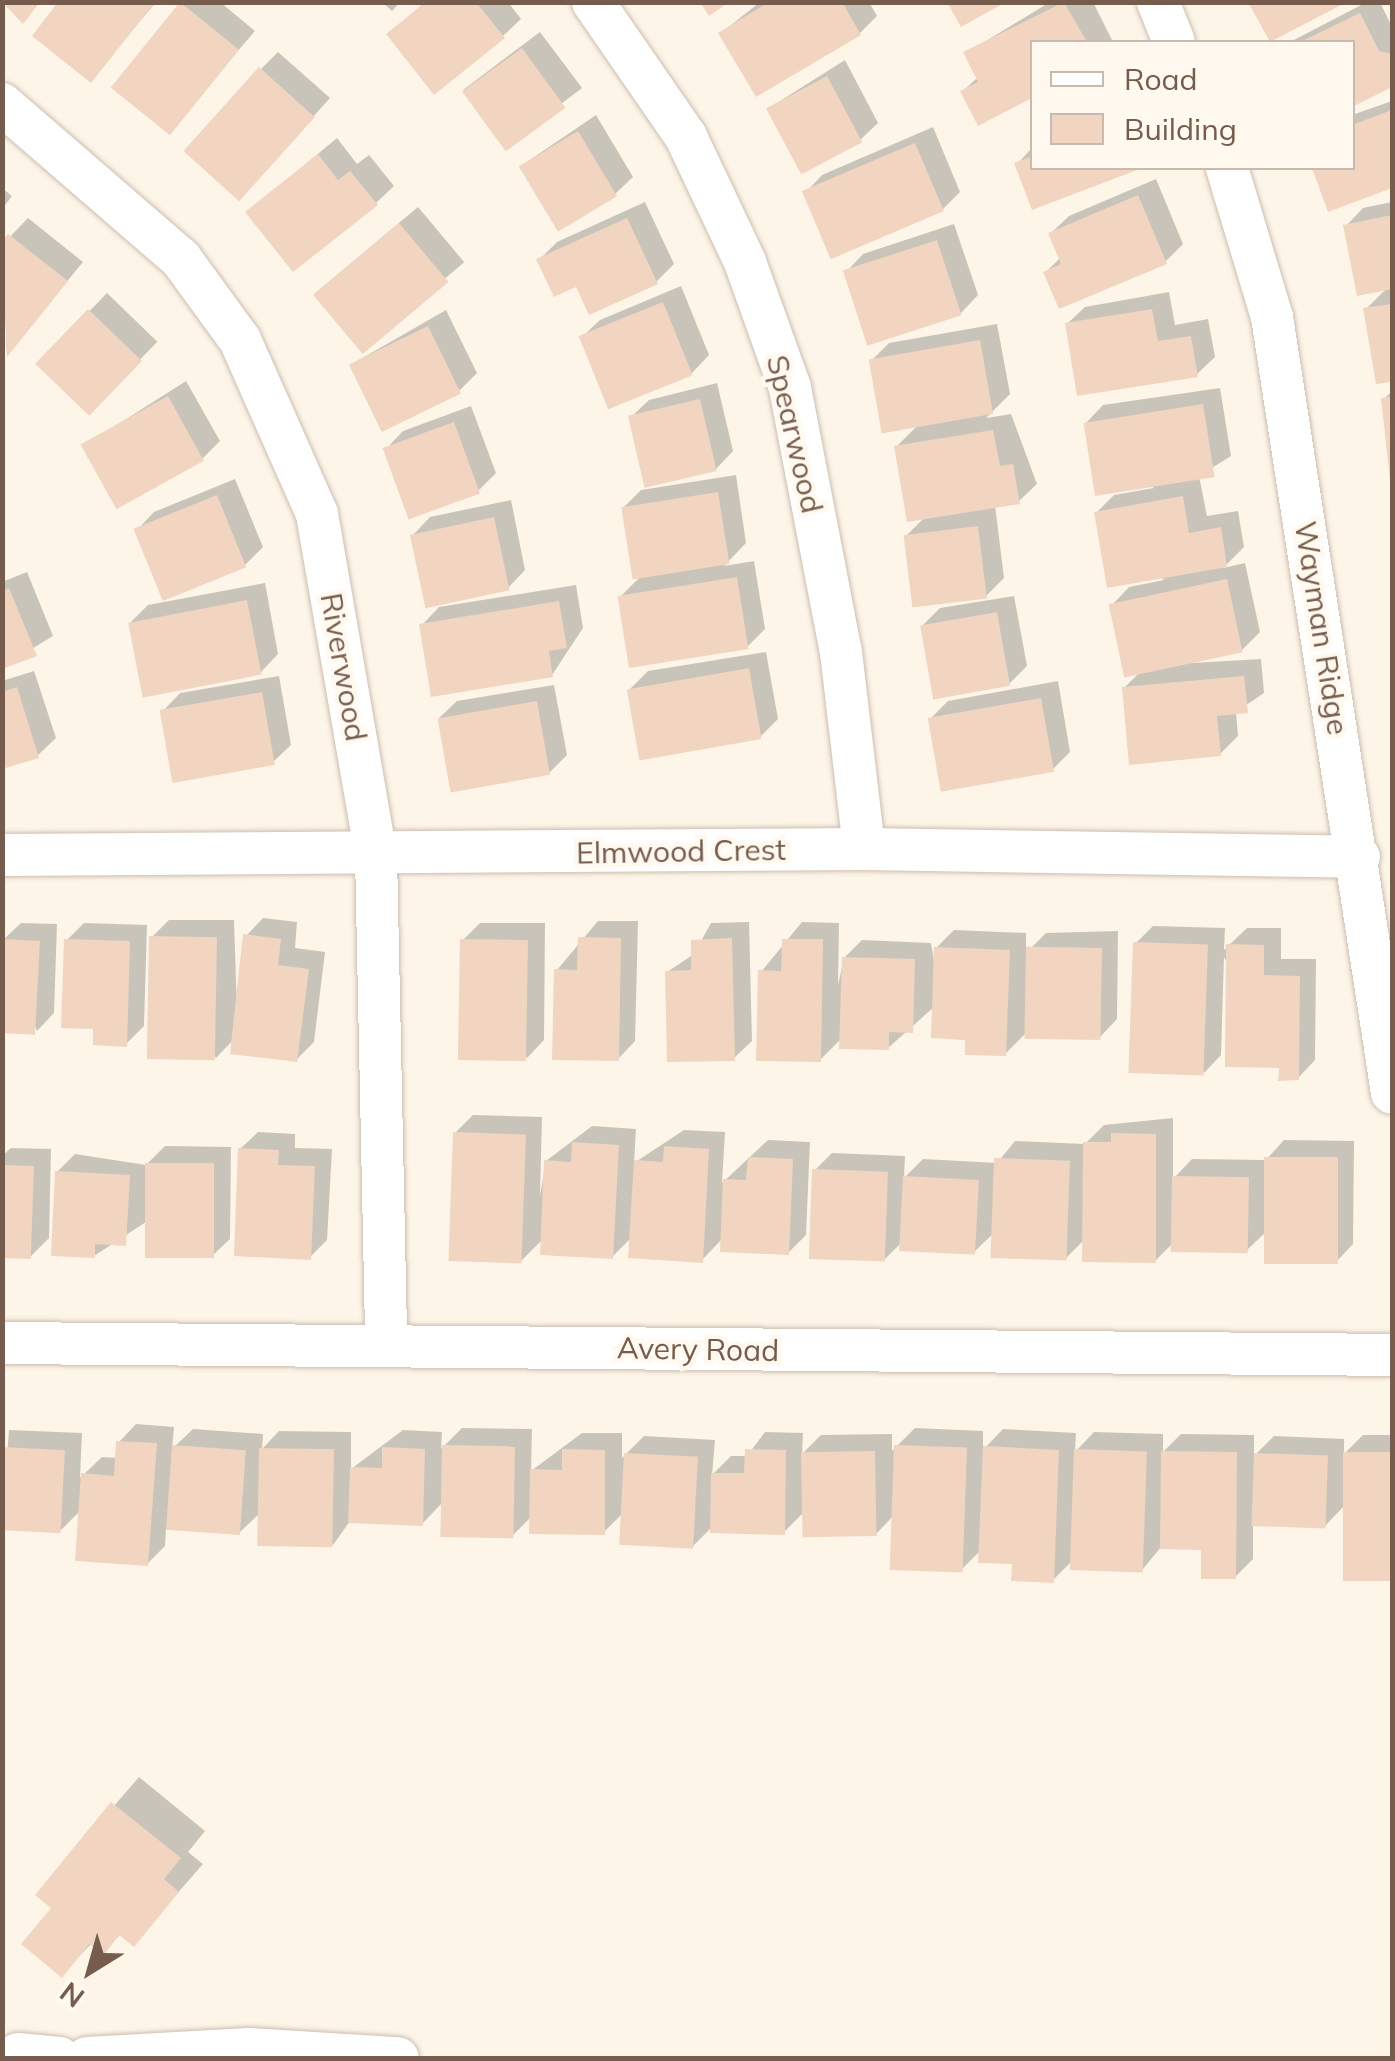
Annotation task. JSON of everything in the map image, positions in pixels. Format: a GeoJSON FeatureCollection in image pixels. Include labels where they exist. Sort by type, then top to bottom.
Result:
{"type":"FeatureCollection","features":[{"type":"Feature","properties":{"kind":"street","name":"Spearwood"},"geometry":{"type":"LineString","coordinates":[[593,2],[686,137],[790,388],[841,652],[864,848]]}},
{"type":"Feature","properties":{"kind":"street"},"geometry":{"type":"LineString","coordinates":[[1158,2],[1173,40]]}},
{"type":"Feature","properties":{"kind":"street","name":"Riverwood"},"geometry":{"type":"LineString","coordinates":[[2,104],[157,234],[240,340],[316,514],[376,855],[386,1346]]}},
{"type":"Feature","properties":{"kind":"street","name":"Wayman Ridge"},"geometry":{"type":"LineString","coordinates":[[1228,170],[1272,317],[1359,858],[1392,1093]]}},
{"type":"Feature","properties":{"kind":"street","name":"Elmwood Crest"},"geometry":{"type":"LineString","coordinates":[[2,855],[376,855],[864,848],[1359,858]]}},
{"type":"Feature","properties":{"kind":"street","name":"Avery Road"},"geometry":{"type":"LineString","coordinates":[[2,1343],[1392,1355]]}},
{"type":"Feature","properties":{"kind":"street"},"geometry":{"type":"LineString","coordinates":[[87,2058],[250,2049],[398,2058]]}},
{"type":"Feature","properties":{"kind":"building"},"geometry":{"type":"Polygon","coordinates":[[[2,2],[40,2],[23,24],[2,2]]]}},
{"type":"Feature","properties":{"kind":"building"},"geometry":{"type":"Polygon","coordinates":[[[58,2],[155,2],[91,83],[32,36],[58,2]]]}},
{"type":"Feature","properties":{"kind":"building"},"geometry":{"type":"Polygon","coordinates":[[[180,2],[239,50],[170,135],[111,87],[180,2]]]}},
{"type":"Feature","properties":{"kind":"building"},"geometry":{"type":"Polygon","coordinates":[[[426,2],[476,2],[505,38],[434,95],[386,34],[426,2]]]}},
{"type":"Feature","properties":{"kind":"building"},"geometry":{"type":"Polygon","coordinates":[[[700,2],[729,2],[709,16],[700,2]]]}},
{"type":"Feature","properties":{"kind":"building"},"geometry":{"type":"Polygon","coordinates":[[[769,2],[842,2],[861,35],[756,97],[718,33],[769,2]]]}},
{"type":"Feature","properties":{"kind":"building"},"geometry":{"type":"Polygon","coordinates":[[[947,2],[1006,2],[961,27],[947,2]]]}},
{"type":"Feature","properties":{"kind":"building"},"geometry":{"type":"Polygon","coordinates":[[[1064,2],[1086,40],[1030,40],[1030,99],[978,126],[960,91],[978,82],[963,52],[1064,2]]]}},
{"type":"Feature","properties":{"kind":"building"},"geometry":{"type":"Polygon","coordinates":[[[1248,2],[1347,2],[1274,40],[1269,40],[1248,2]]]}},
{"type":"Feature","properties":{"kind":"building"},"geometry":{"type":"Polygon","coordinates":[[[1360,13],[1379,51],[1392,54],[1392,87],[1355,106],[1355,40],[1304,40],[1360,13]]]}},
{"type":"Feature","properties":{"kind":"building"},"geometry":{"type":"Polygon","coordinates":[[[522,48],[565,108],[506,151],[462,91],[522,48]]]}},
{"type":"Feature","properties":{"kind":"building"},"geometry":{"type":"Polygon","coordinates":[[[259,67],[315,117],[239,201],[183,151],[259,67]]]}},
{"type":"Feature","properties":{"kind":"building"},"geometry":{"type":"Polygon","coordinates":[[[827,76],[862,142],[801,175],[766,108],[827,76]]]}},
{"type":"Feature","properties":{"kind":"building"},"geometry":{"type":"Polygon","coordinates":[[[1392,110],[1392,188],[1328,212],[1313,170],[1355,170],[1355,124],[1392,110]]]}},
{"type":"Feature","properties":{"kind":"building"},"geometry":{"type":"Polygon","coordinates":[[[578,131],[617,196],[558,232],[519,167],[578,131]]]}},
{"type":"Feature","properties":{"kind":"building"},"geometry":{"type":"Polygon","coordinates":[[[915,143],[944,211],[831,259],[802,191],[915,143]]]}},
{"type":"Feature","properties":{"kind":"building"},"geometry":{"type":"Polygon","coordinates":[[[318,154],[338,180],[350,171],[378,205],[293,272],[245,212],[318,154]]]}},
{"type":"Feature","properties":{"kind":"building"},"geometry":{"type":"Polygon","coordinates":[[[1030,157],[1030,170],[1137,170],[1032,210],[1014,163],[1030,157]]]}},
{"type":"Feature","properties":{"kind":"building"},"geometry":{"type":"Polygon","coordinates":[[[1138,195],[1167,264],[1059,309],[1043,272],[1061,264],[1048,233],[1138,195]]]}},
{"type":"Feature","properties":{"kind":"building"},"geometry":{"type":"Polygon","coordinates":[[[1392,215],[1392,289],[1357,296],[1343,225],[1392,215]]]}},
{"type":"Feature","properties":{"kind":"building"},"geometry":{"type":"Polygon","coordinates":[[[627,218],[658,284],[589,315],[576,287],[554,297],[536,259],[627,218]]]}},
{"type":"Feature","properties":{"kind":"building"},"geometry":{"type":"Polygon","coordinates":[[[399,223],[448,282],[363,354],[313,295],[399,223]]]}},
{"type":"Feature","properties":{"kind":"building"},"geometry":{"type":"Polygon","coordinates":[[[8,234],[68,281],[7,357],[2,241],[8,234]]]}},
{"type":"Feature","properties":{"kind":"building"},"geometry":{"type":"Polygon","coordinates":[[[937,240],[961,315],[867,346],[843,271],[937,240]]]}},
{"type":"Feature","properties":{"kind":"building"},"geometry":{"type":"Polygon","coordinates":[[[663,302],[693,375],[608,409],[579,336],[663,302]]]}},
{"type":"Feature","properties":{"kind":"building"},"geometry":{"type":"Polygon","coordinates":[[[1392,304],[1392,382],[1376,384],[1363,308],[1392,304]]]}},
{"type":"Feature","properties":{"kind":"building"},"geometry":{"type":"Polygon","coordinates":[[[88,309],[142,361],[89,416],[35,364],[88,309]]]}},
{"type":"Feature","properties":{"kind":"building"},"geometry":{"type":"Polygon","coordinates":[[[1152,309],[1158,341],[1191,336],[1198,377],[1077,396],[1065,323],[1152,309]]]}},
{"type":"Feature","properties":{"kind":"building"},"geometry":{"type":"Polygon","coordinates":[[[428,326],[461,393],[382,432],[349,365],[428,326]]]}},
{"type":"Feature","properties":{"kind":"building"},"geometry":{"type":"Polygon","coordinates":[[[980,340],[993,414],[882,433],[869,360],[980,340]]]}},
{"type":"Feature","properties":{"kind":"building"},"geometry":{"type":"Polygon","coordinates":[[[168,396],[204,461],[116,509],[81,444],[168,396]]]}},
{"type":"Feature","properties":{"kind":"building"},"geometry":{"type":"Polygon","coordinates":[[[1392,397],[1392,480],[1390,480],[1381,398],[1392,397]]]}},
{"type":"Feature","properties":{"kind":"building"},"geometry":{"type":"Polygon","coordinates":[[[700,399],[717,471],[645,488],[628,416],[700,399]]]}},
{"type":"Feature","properties":{"kind":"building"},"geometry":{"type":"Polygon","coordinates":[[[1203,404],[1215,477],[1095,496],[1083,423],[1203,404]]]}},
{"type":"Feature","properties":{"kind":"building"},"geometry":{"type":"Polygon","coordinates":[[[454,422],[480,493],[409,519],[383,448],[454,422]]]}},
{"type":"Feature","properties":{"kind":"building"},"geometry":{"type":"Polygon","coordinates":[[[993,430],[1000,466],[1013,464],[1020,504],[907,522],[894,446],[993,430]]]}},
{"type":"Feature","properties":{"kind":"building"},"geometry":{"type":"Polygon","coordinates":[[[718,492],[729,564],[633,579],[621,507],[718,492]]]}},
{"type":"Feature","properties":{"kind":"building"},"geometry":{"type":"Polygon","coordinates":[[[217,495],[246,567],[163,601],[134,529],[217,495]]]}},
{"type":"Feature","properties":{"kind":"building"},"geometry":{"type":"Polygon","coordinates":[[[1183,496],[1189,533],[1221,527],[1227,567],[1107,588],[1094,512],[1183,496]]]}},
{"type":"Feature","properties":{"kind":"building"},"geometry":{"type":"Polygon","coordinates":[[[494,517],[510,590],[425,608],[410,535],[494,517]]]}},
{"type":"Feature","properties":{"kind":"building"},"geometry":{"type":"Polygon","coordinates":[[[978,526],[987,598],[912,608],[904,535],[978,526]]]}},
{"type":"Feature","properties":{"kind":"building"},"geometry":{"type":"Polygon","coordinates":[[[737,577],[748,649],[629,668],[617,596],[737,577]]]}},
{"type":"Feature","properties":{"kind":"building"},"geometry":{"type":"Polygon","coordinates":[[[1227,579],[1243,652],[1124,678],[1109,604],[1227,579]]]}},
{"type":"Feature","properties":{"kind":"building"},"geometry":{"type":"Polygon","coordinates":[[[9,588],[37,656],[2,669],[2,591],[9,588]]]}},
{"type":"Feature","properties":{"kind":"building"},"geometry":{"type":"Polygon","coordinates":[[[247,600],[262,675],[143,698],[128,623],[247,600]]]}},
{"type":"Feature","properties":{"kind":"building"},"geometry":{"type":"Polygon","coordinates":[[[559,601],[567,648],[549,651],[553,677],[431,697],[419,624],[559,601]]]}},
{"type":"Feature","properties":{"kind":"building"},"geometry":{"type":"Polygon","coordinates":[[[997,612],[1010,686],[933,699],[920,626],[997,612]]]}},
{"type":"Feature","properties":{"kind":"building"},"geometry":{"type":"Polygon","coordinates":[[[749,668],[762,739],[639,760],[627,690],[749,668]]]}},
{"type":"Feature","properties":{"kind":"building"},"geometry":{"type":"Polygon","coordinates":[[[1244,676],[1248,713],[1217,716],[1221,756],[1129,765],[1122,687],[1244,676]]]}},
{"type":"Feature","properties":{"kind":"building"},"geometry":{"type":"Polygon","coordinates":[[[17,687],[39,758],[2,769],[2,692],[17,687]]]}},
{"type":"Feature","properties":{"kind":"building"},"geometry":{"type":"Polygon","coordinates":[[[262,692],[275,765],[172,783],[160,710],[262,692]]]}},
{"type":"Feature","properties":{"kind":"building"},"geometry":{"type":"Polygon","coordinates":[[[1041,698],[1054,772],[941,792],[928,718],[1041,698]]]}},
{"type":"Feature","properties":{"kind":"building"},"geometry":{"type":"Polygon","coordinates":[[[537,701],[550,775],[451,792],[438,719],[537,701]]]}},
{"type":"Feature","properties":{"kind":"building"},"geometry":{"type":"Polygon","coordinates":[[[243,934],[281,939],[278,965],[309,969],[297,1062],[230,1054],[243,934]]]}},
{"type":"Feature","properties":{"kind":"building"},"geometry":{"type":"Polygon","coordinates":[[[149,936],[217,937],[215,1060],[147,1059],[149,936]]]}},
{"type":"Feature","properties":{"kind":"building"},"geometry":{"type":"Polygon","coordinates":[[[578,937],[621,938],[619,1061],[552,1060],[554,969],[577,970],[578,937]]]}},
{"type":"Feature","properties":{"kind":"building"},"geometry":{"type":"Polygon","coordinates":[[[732,938],[735,1061],[667,1062],[665,971],[691,970],[691,940],[732,938]]]}},
{"type":"Feature","properties":{"kind":"building"},"geometry":{"type":"Polygon","coordinates":[[[2,939],[40,941],[35,1035],[2,1033],[2,939]]]}},
{"type":"Feature","properties":{"kind":"building"},"geometry":{"type":"Polygon","coordinates":[[[64,939],[130,941],[127,1047],[93,1045],[93,1029],[61,1028],[64,939]]]}},
{"type":"Feature","properties":{"kind":"building"},"geometry":{"type":"Polygon","coordinates":[[[460,939],[528,940],[526,1061],[458,1060],[460,939]]]}},
{"type":"Feature","properties":{"kind":"building"},"geometry":{"type":"Polygon","coordinates":[[[782,939],[823,939],[821,1062],[756,1061],[758,970],[781,971],[782,939]]]}},
{"type":"Feature","properties":{"kind":"building"},"geometry":{"type":"Polygon","coordinates":[[[1133,942],[1208,945],[1203,1076],[1128,1073],[1133,942]]]}},
{"type":"Feature","properties":{"kind":"building"},"geometry":{"type":"Polygon","coordinates":[[[1226,944],[1264,945],[1264,975],[1300,976],[1299,1080],[1278,1081],[1279,1068],[1225,1067],[1226,944]]]}},
{"type":"Feature","properties":{"kind":"building"},"geometry":{"type":"Polygon","coordinates":[[[934,947],[1010,950],[1006,1056],[965,1055],[965,1040],[931,1038],[934,947]]]}},
{"type":"Feature","properties":{"kind":"building"},"geometry":{"type":"Polygon","coordinates":[[[1026,947],[1102,948],[1100,1040],[1024,1039],[1026,947]]]}},
{"type":"Feature","properties":{"kind":"building"},"geometry":{"type":"Polygon","coordinates":[[[842,957],[915,959],[913,1033],[889,1032],[889,1050],[839,1049],[842,957]]]}},
{"type":"Feature","properties":{"kind":"building"},"geometry":{"type":"Polygon","coordinates":[[[453,1132],[526,1135],[521,1263],[448,1261],[453,1132]]]}},
{"type":"Feature","properties":{"kind":"building"},"geometry":{"type":"Polygon","coordinates":[[[1111,1133],[1156,1134],[1156,1263],[1082,1262],[1083,1142],[1111,1142],[1111,1133]]]}},
{"type":"Feature","properties":{"kind":"building"},"geometry":{"type":"Polygon","coordinates":[[[572,1142],[619,1145],[613,1259],[540,1255],[544,1160],[571,1162],[572,1142]]]}},
{"type":"Feature","properties":{"kind":"building"},"geometry":{"type":"Polygon","coordinates":[[[664,1146],[709,1149],[703,1263],[628,1258],[634,1160],[663,1162],[664,1146]]]}},
{"type":"Feature","properties":{"kind":"building"},"geometry":{"type":"Polygon","coordinates":[[[238,1148],[279,1150],[278,1165],[315,1166],[311,1260],[234,1256],[238,1148]]]}},
{"type":"Feature","properties":{"kind":"building"},"geometry":{"type":"Polygon","coordinates":[[[748,1157],[793,1159],[789,1255],[720,1252],[723,1179],[746,1180],[748,1157]]]}},
{"type":"Feature","properties":{"kind":"building"},"geometry":{"type":"Polygon","coordinates":[[[1264,1157],[1338,1157],[1338,1264],[1264,1264],[1264,1157]]]}},
{"type":"Feature","properties":{"kind":"building"},"geometry":{"type":"Polygon","coordinates":[[[994,1158],[1070,1161],[1066,1261],[991,1258],[994,1158]]]}},
{"type":"Feature","properties":{"kind":"building"},"geometry":{"type":"Polygon","coordinates":[[[145,1163],[214,1163],[214,1258],[145,1258],[145,1163]]]}},
{"type":"Feature","properties":{"kind":"building"},"geometry":{"type":"Polygon","coordinates":[[[2,1165],[34,1166],[31,1259],[2,1258],[2,1165]]]}},
{"type":"Feature","properties":{"kind":"building"},"geometry":{"type":"Polygon","coordinates":[[[812,1169],[888,1172],[885,1262],[809,1259],[812,1169]]]}},
{"type":"Feature","properties":{"kind":"building"},"geometry":{"type":"Polygon","coordinates":[[[55,1171],[130,1175],[126,1246],[95,1244],[95,1258],[51,1256],[55,1171]]]}},
{"type":"Feature","properties":{"kind":"building"},"geometry":{"type":"Polygon","coordinates":[[[903,1176],[979,1180],[975,1255],[899,1251],[903,1176]]]}},
{"type":"Feature","properties":{"kind":"building"},"geometry":{"type":"Polygon","coordinates":[[[1172,1176],[1249,1177],[1248,1253],[1171,1252],[1172,1176]]]}},
{"type":"Feature","properties":{"kind":"building"},"geometry":{"type":"Polygon","coordinates":[[[116,1441],[157,1443],[148,1566],[75,1561],[81,1473],[114,1476],[116,1441]]]}},
{"type":"Feature","properties":{"kind":"building"},"geometry":{"type":"Polygon","coordinates":[[[172,1445],[246,1450],[240,1535],[166,1530],[172,1445]]]}},
{"type":"Feature","properties":{"kind":"building"},"geometry":{"type":"Polygon","coordinates":[[[442,1445],[515,1446],[513,1538],[440,1537],[442,1445]]]}},
{"type":"Feature","properties":{"kind":"building"},"geometry":{"type":"Polygon","coordinates":[[[894,1445],[967,1448],[963,1572],[890,1570],[894,1445]]]}},
{"type":"Feature","properties":{"kind":"building"},"geometry":{"type":"Polygon","coordinates":[[[983,1446],[1059,1450],[1054,1583],[1011,1581],[1012,1564],[978,1563],[983,1446]]]}},
{"type":"Feature","properties":{"kind":"building"},"geometry":{"type":"Polygon","coordinates":[[[2,1447],[65,1450],[61,1533],[2,1530],[2,1447]]]}},
{"type":"Feature","properties":{"kind":"building"},"geometry":{"type":"Polygon","coordinates":[[[382,1447],[425,1449],[423,1526],[348,1523],[350,1467],[382,1468],[382,1447]]]}},
{"type":"Feature","properties":{"kind":"building"},"geometry":{"type":"Polygon","coordinates":[[[259,1448],[334,1449],[332,1547],[257,1546],[259,1448]]]}},
{"type":"Feature","properties":{"kind":"building"},"geometry":{"type":"Polygon","coordinates":[[[562,1449],[605,1450],[605,1535],[529,1534],[530,1469],[562,1470],[562,1449]]]}},
{"type":"Feature","properties":{"kind":"building"},"geometry":{"type":"Polygon","coordinates":[[[745,1449],[786,1450],[785,1535],[710,1533],[711,1473],[744,1473],[745,1449]]]}},
{"type":"Feature","properties":{"kind":"building"},"geometry":{"type":"Polygon","coordinates":[[[1074,1449],[1147,1452],[1143,1572],[1070,1570],[1074,1449]]]}},
{"type":"Feature","properties":{"kind":"building"},"geometry":{"type":"Polygon","coordinates":[[[875,1451],[876,1536],[802,1537],[801,1452],[875,1451]]]}},
{"type":"Feature","properties":{"kind":"building"},"geometry":{"type":"Polygon","coordinates":[[[1161,1451],[1237,1452],[1236,1579],[1201,1579],[1201,1550],[1160,1549],[1161,1451]]]}},
{"type":"Feature","properties":{"kind":"building"},"geometry":{"type":"Polygon","coordinates":[[[1343,1452],[1392,1452],[1392,1581],[1343,1581],[1343,1452]]]}},
{"type":"Feature","properties":{"kind":"building"},"geometry":{"type":"Polygon","coordinates":[[[624,1453],[698,1457],[693,1549],[619,1545],[624,1453]]]}},
{"type":"Feature","properties":{"kind":"building"},"geometry":{"type":"Polygon","coordinates":[[[1254,1453],[1328,1456],[1325,1529],[1251,1526],[1254,1453]]]}},
{"type":"Feature","properties":{"kind":"building"},"geometry":{"type":"Polygon","coordinates":[[[111,1802],[181,1858],[164,1879],[179,1892],[134,1947],[119,1935],[103,1956],[89,1944],[62,1978],[21,1944],[51,1908],[35,1895],[111,1802]]]}}]}
